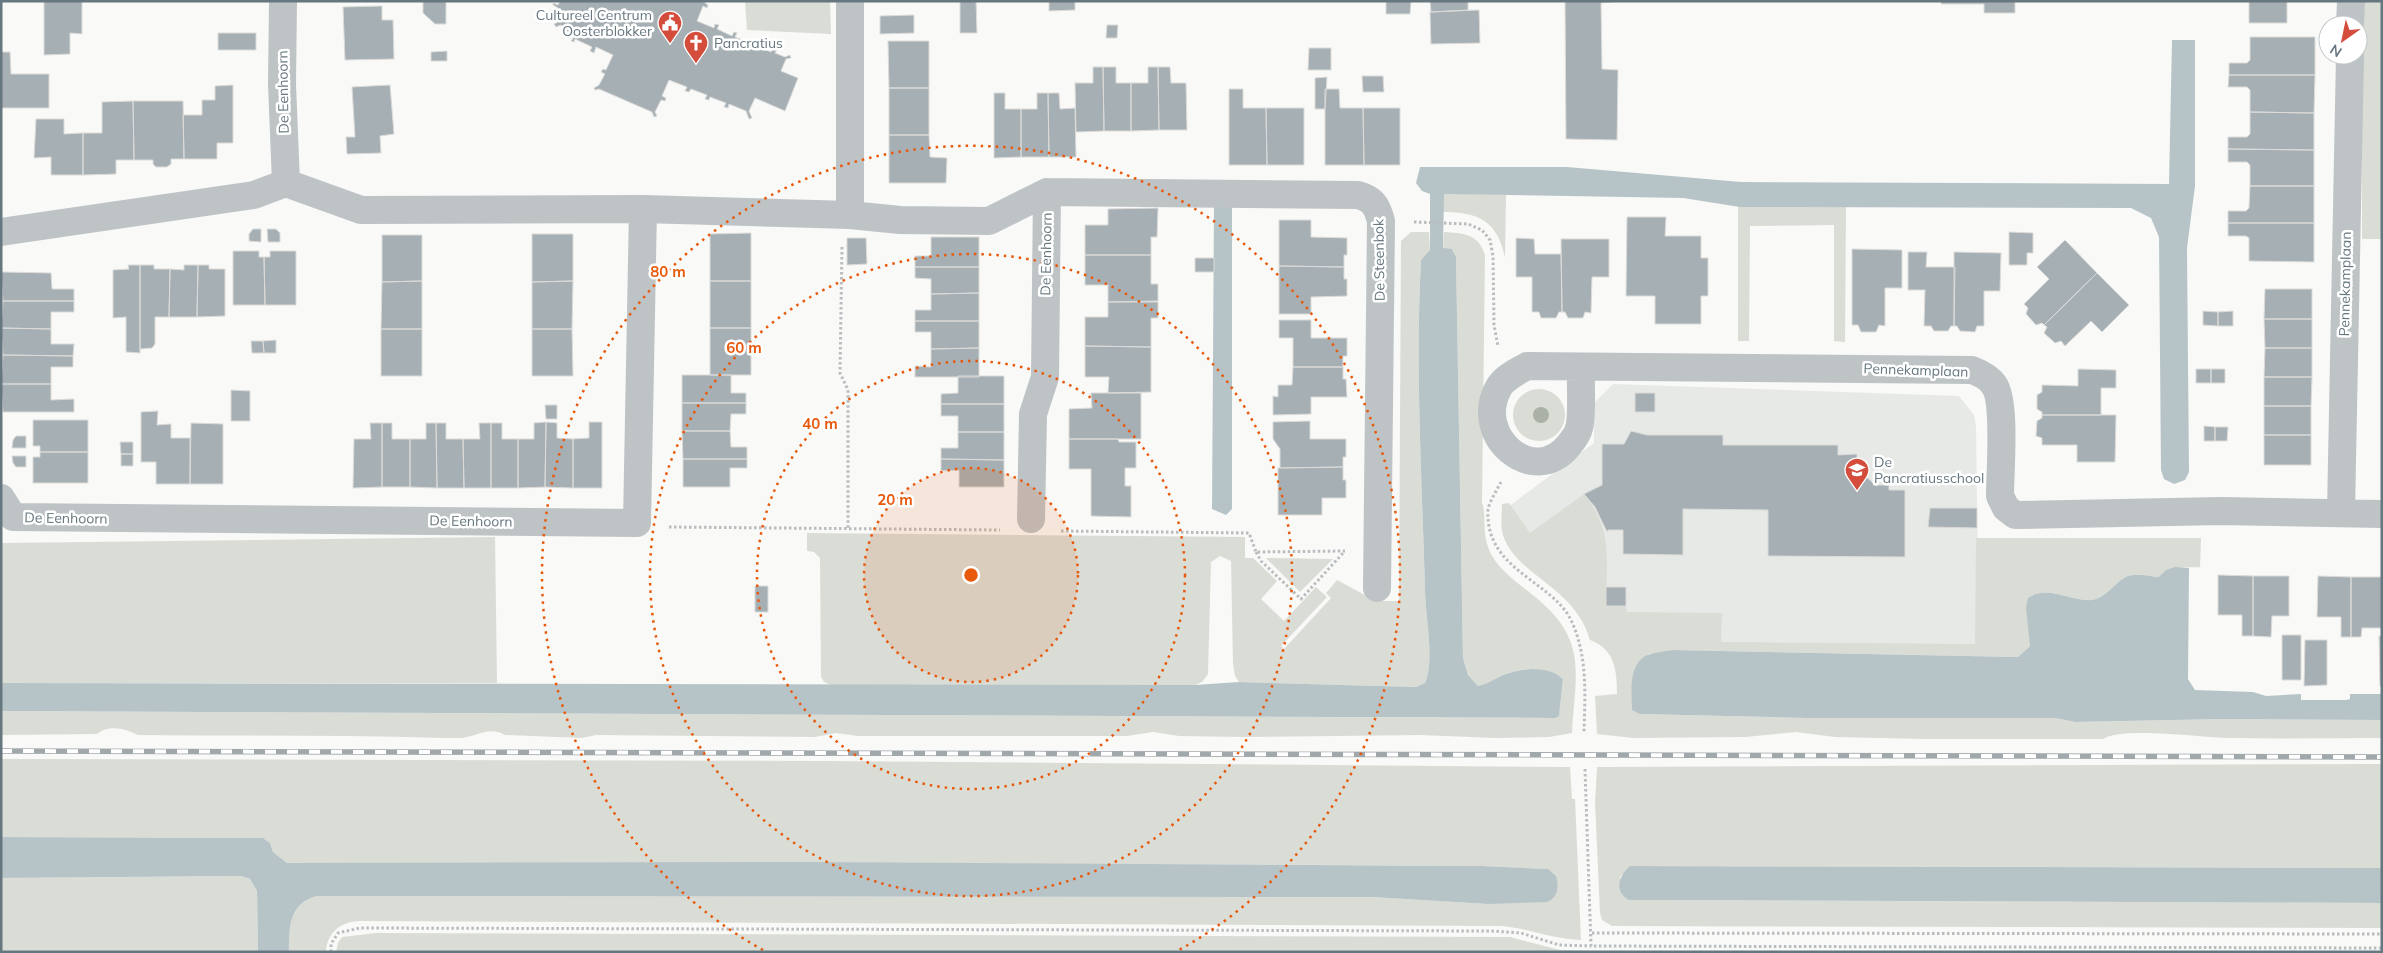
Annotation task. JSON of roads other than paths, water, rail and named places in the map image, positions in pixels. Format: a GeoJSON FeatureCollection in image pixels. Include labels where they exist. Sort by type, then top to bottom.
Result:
{"type":"FeatureCollection","features":[{"type":"Feature","properties":{"kind":"street","name":"De Eenhoorn"},"geometry":{"type":"LineString","coordinates":[[283,1],[282,84],[286,183],[361,210],[643,209],[850,215],[900,220],[989,220],[1047,192],[1045,377],[1032,414],[1031,519]]}},
{"type":"Feature","properties":{"kind":"street"},"geometry":{"type":"LineString","coordinates":[[850,1],[850,215]]}},
{"type":"Feature","properties":{"kind":"street"},"geometry":{"type":"LineString","coordinates":[[2350,15],[2351,1]]}},
{"type":"Feature","properties":{"kind":"street","name":"Pennekamplaan"},"geometry":{"type":"LineString","coordinates":[[2341,512],[2350,65]]}},
{"type":"Feature","properties":{"kind":"street"},"geometry":{"type":"LineString","coordinates":[[1,232],[254,196],[286,183]]}},
{"type":"Feature","properties":{"kind":"street","name":"De Steenbok"},"geometry":{"type":"LineString","coordinates":[[1047,192],[1358,195],[1368,198],[1378,207],[1381,221],[1377,588]]}},
{"type":"Feature","properties":{"kind":"street","name":"De Eenhoorn"},"geometry":{"type":"LineString","coordinates":[[1,498],[13,517],[637,523],[643,209]]}},
{"type":"Feature","properties":{"kind":"street","name":"Pennekamplaan"},"geometry":{"type":"LineString","coordinates":[[1581,367],[1580,428],[1574,439],[1565,450],[1552,460],[1533,460],[1514,455],[1500,441],[1494,422],[1493,405],[1500,386],[1509,376],[1527,366],[1972,370],[1984,375],[1994,385],[2000,404],[2000,496],[2006,508],[2015,515],[2221,511],[2382,514]]}},
{"type":"Feature","properties":{"kind":"railway"},"geometry":{"type":"LineString","coordinates":[[1,751],[2382,757]]}},
{"type":"Feature","properties":{"kind":"place","name":"Cultureel Centrum Oosterblokker"},"geometry":{"type":"Point","coordinates":[670,44]}},
{"type":"Feature","properties":{"kind":"place","name":"Pancratius"},"geometry":{"type":"Point","coordinates":[696,64]}},
{"type":"Feature","properties":{"kind":"place","name":"De Pancratiusschool"},"geometry":{"type":"Point","coordinates":[1857,491]}}]}
